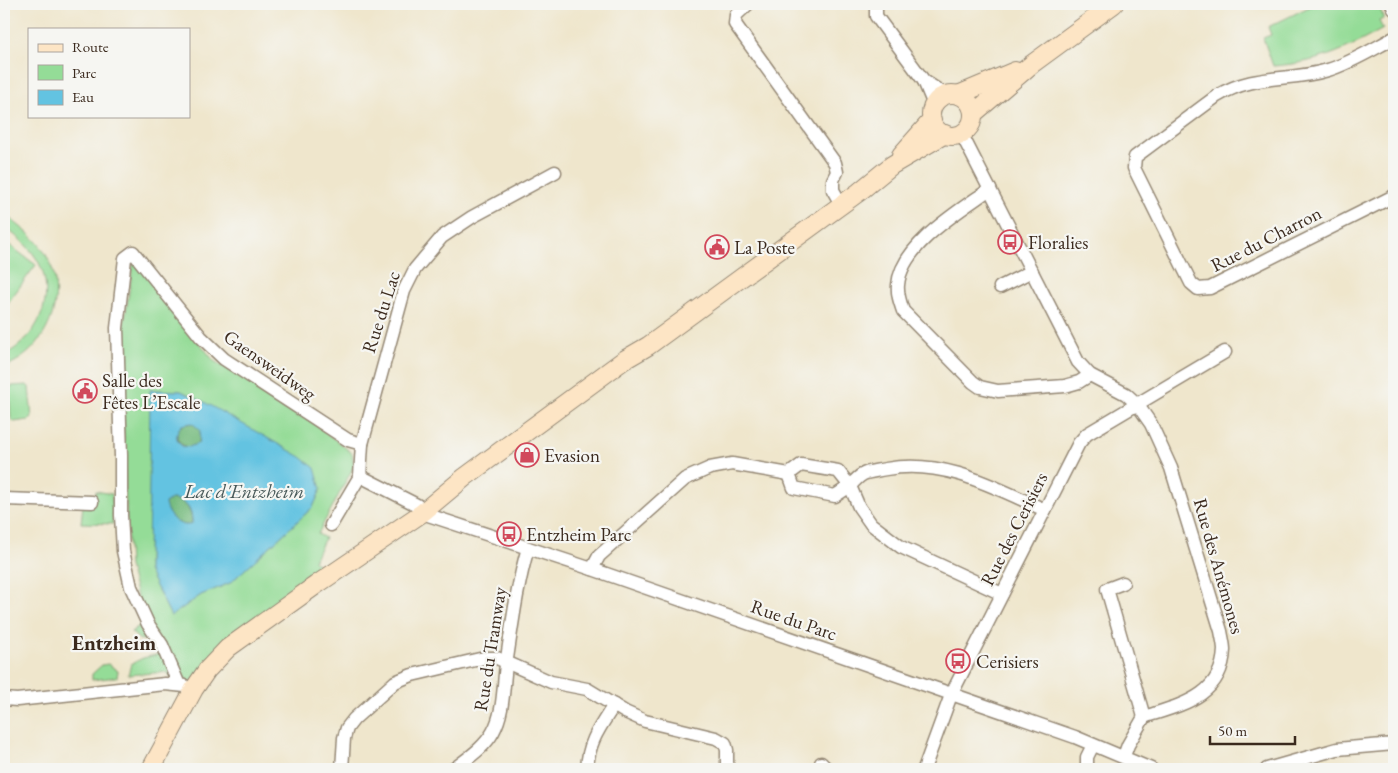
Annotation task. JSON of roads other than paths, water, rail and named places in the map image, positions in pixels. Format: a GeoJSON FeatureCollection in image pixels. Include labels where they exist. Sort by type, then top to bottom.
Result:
{"type":"FeatureCollection","features":[{"type":"Feature","properties":{"kind":"main road"},"geometry":{"type":"LineString","coordinates":[[892,165],[969,126],[973,114],[1032,64],[1114,4]]}},
{"type":"Feature","properties":{"kind":"main road"},"geometry":{"type":"LineString","coordinates":[[151,769],[186,687],[228,648],[422,513],[465,477],[616,366],[648,346],[859,192],[892,165],[942,104],[1032,64]]}},
{"type":"Feature","properties":{"kind":"main road"},"geometry":{"type":"LineString","coordinates":[[942,104],[968,103],[973,114]]}},
{"type":"Feature","properties":{"kind":"main road"},"geometry":{"type":"LineString","coordinates":[[942,104],[934,126],[953,134]]}},
{"type":"Feature","properties":{"kind":"street"},"geometry":{"type":"LineString","coordinates":[[748,4],[736,15],[735,24],[835,163],[837,172],[833,180],[833,190],[841,204]]}},
{"type":"Feature","properties":{"kind":"street"},"geometry":{"type":"LineString","coordinates":[[876,4],[876,16],[942,104]]}},
{"type":"Feature","properties":{"kind":"street"},"geometry":{"type":"LineString","coordinates":[[1392,4],[1394,8]]}},
{"type":"Feature","properties":{"kind":"street","name":"Rue du Charron"},"geometry":{"type":"LineString","coordinates":[[1394,38],[1328,70],[1260,80],[1231,87],[1135,157],[1134,168],[1191,283],[1198,289],[1210,288],[1394,196]]}},
{"type":"Feature","properties":{"kind":"street"},"geometry":{"type":"LineString","coordinates":[[953,134],[990,189],[1078,362],[1090,375],[1079,382],[1065,386],[998,391],[980,387],[903,311],[898,296],[898,283],[902,270],[918,244],[929,233],[990,189]]}},
{"type":"Feature","properties":{"kind":"street","name":"Rue du Lac"},"geometry":{"type":"LineString","coordinates":[[331,525],[360,476],[362,444],[404,291],[415,269],[442,237],[472,217],[555,172]]}},
{"type":"Feature","properties":{"kind":"street","name":"Gaensweidweg"},"geometry":{"type":"LineString","coordinates":[[186,687],[148,624],[131,587],[123,551],[120,515],[121,456],[117,328],[125,258],[133,252],[200,338],[224,359],[348,440],[362,444]]}},
{"type":"Feature","properties":{"kind":"street"},"geometry":{"type":"LineString","coordinates":[[1000,287],[1032,271]]}},
{"type":"Feature","properties":{"kind":"street","name":"Rue des Cerisiers"},"geometry":{"type":"LineString","coordinates":[[924,769],[951,695],[1079,443],[1088,434],[1225,352]]}},
{"type":"Feature","properties":{"kind":"street","name":"Rue des Anémones"},"geometry":{"type":"LineString","coordinates":[[1090,375],[1126,394],[1137,404],[1151,424],[1171,468],[1221,631],[1224,650],[1218,673],[1209,688],[1189,702],[1144,717]]}},
{"type":"Feature","properties":{"kind":"street"},"geometry":{"type":"LineString","coordinates":[[592,569],[599,556],[685,479],[710,468],[732,464],[789,474],[801,465],[838,471],[850,486],[871,524],[901,547],[1002,594]]}},
{"type":"Feature","properties":{"kind":"street"},"geometry":{"type":"LineString","coordinates":[[789,474],[794,488],[835,496],[850,486],[861,474],[893,468],[926,467],[950,471],[979,480],[1044,510]]}},
{"type":"Feature","properties":{"kind":"street"},"geometry":{"type":"LineString","coordinates":[[360,476],[417,505],[422,513]]}},
{"type":"Feature","properties":{"kind":"street"},"geometry":{"type":"LineString","coordinates":[[4,498],[92,502]]}},
{"type":"Feature","properties":{"kind":"street","name":"Rue du Parc"},"geometry":{"type":"LineString","coordinates":[[422,513],[592,569],[1075,737],[1124,756],[1151,769]]}},
{"type":"Feature","properties":{"kind":"street","name":"Rue du Tramway"},"geometry":{"type":"LineString","coordinates":[[454,769],[485,744],[494,732],[500,716],[507,663],[528,548]]}},
{"type":"Feature","properties":{"kind":"street"},"geometry":{"type":"LineString","coordinates":[[1123,583],[1106,589],[1144,717],[1124,756]]}},
{"type":"Feature","properties":{"kind":"street"},"geometry":{"type":"LineString","coordinates":[[342,769],[344,738],[347,728],[354,719],[395,682],[412,675],[484,658],[497,658],[551,682],[587,689],[645,721],[716,738],[725,743],[727,769]]}},
{"type":"Feature","properties":{"kind":"street"},"geometry":{"type":"LineString","coordinates":[[4,700],[165,684],[186,687]]}},
{"type":"Feature","properties":{"kind":"street"},"geometry":{"type":"LineString","coordinates":[[587,769],[588,755],[593,738],[614,705]]}},
{"type":"Feature","properties":{"kind":"street"},"geometry":{"type":"LineString","coordinates":[[1266,769],[1337,749],[1394,744]]}},
{"type":"Feature","properties":{"kind":"street"},"geometry":{"type":"LineString","coordinates":[[1087,769],[1087,757],[1093,745]]}},
{"type":"Feature","properties":{"kind":"water","name":"Lac d'Entzheim"},"geometry":{"type":"Polygon","coordinates":[[[150,390],[181,391],[301,457],[315,468],[321,489],[313,507],[230,583],[201,595],[171,616],[148,570],[150,390]],[[192,423],[182,425],[178,430],[177,439],[182,446],[189,447],[199,443],[200,430],[192,423]],[[171,499],[165,503],[168,512],[174,520],[183,525],[192,524],[191,514],[187,506],[180,501],[171,499]]]}},
{"type":"Feature","properties":{"kind":"place","name":"Floralies"},"geometry":{"type":"Point","coordinates":[1010,242]}},
{"type":"Feature","properties":{"kind":"place","name":"La Poste"},"geometry":{"type":"Point","coordinates":[717,247]}},
{"type":"Feature","properties":{"kind":"place","name":"Salle des Fêtes L’Escale"},"geometry":{"type":"Point","coordinates":[85,391]}},
{"type":"Feature","properties":{"kind":"place","name":"Evasion"},"geometry":{"type":"Point","coordinates":[527,455]}},
{"type":"Feature","properties":{"kind":"place","name":"Entzheim Parc"},"geometry":{"type":"Point","coordinates":[509,534]}},
{"type":"Feature","properties":{"kind":"place","name":"Cerisiers"},"geometry":{"type":"Point","coordinates":[958,661]}},
{"type":"Feature","properties":{"kind":"district","name":"Entzheim"},"geometry":{"type":"Point","coordinates":[114,642]}}]}
